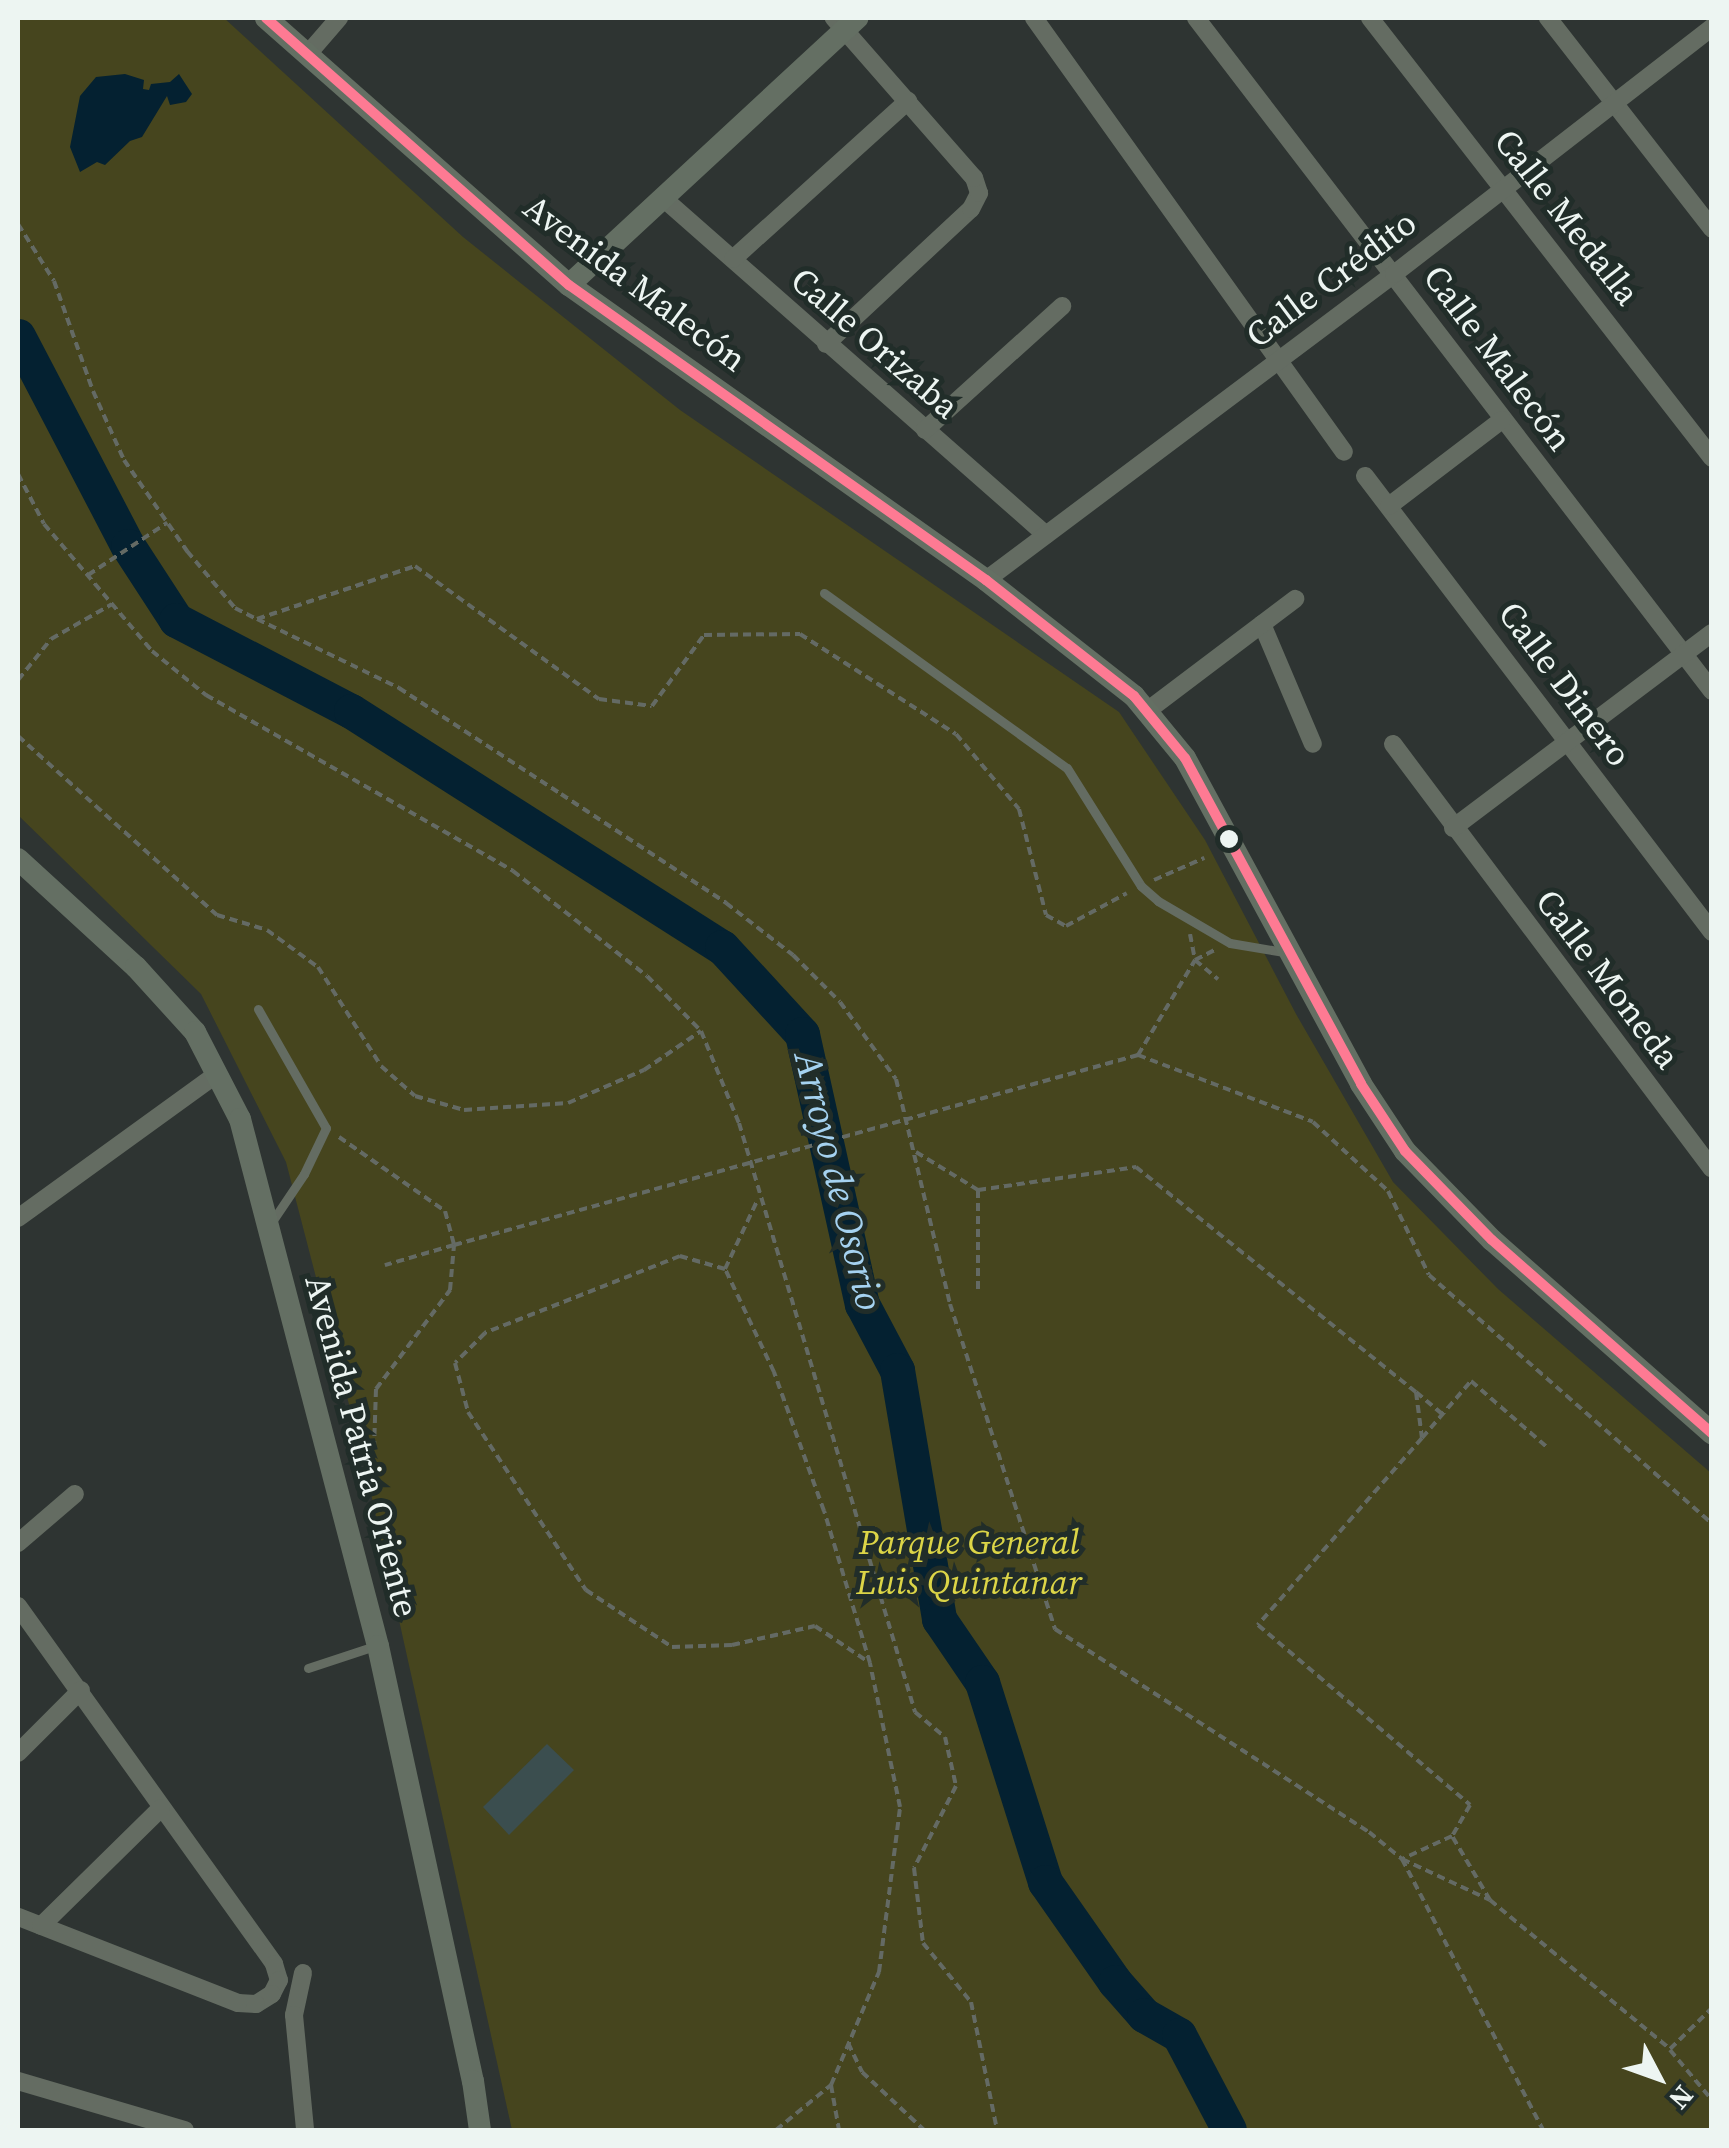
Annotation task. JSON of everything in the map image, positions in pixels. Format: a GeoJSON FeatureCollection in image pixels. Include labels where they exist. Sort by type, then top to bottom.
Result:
{"type":"FeatureCollection","features":[{"type":"Feature","properties":{"kind":"main road","name":"Avenida Malecón"},"geometry":{"type":"LineString","coordinates":[[266,18],[569,285],[986,580],[1134,696],[1185,758],[1360,1084],[1404,1151],[1492,1240],[1712,1433]]}},
{"type":"Feature","properties":{"kind":"main road"},"geometry":{"type":"LineString","coordinates":[[569,285],[845,21]]}},
{"type":"Feature","properties":{"kind":"main road","name":"Avenida Patria Oriente"},"geometry":{"type":"LineString","coordinates":[[18,859],[136,966],[195,1032],[240,1120],[378,1646],[473,2081],[480,2130]]}},
{"type":"Feature","properties":{"kind":"street"},"geometry":{"type":"LineString","coordinates":[[307,55],[340,18]]}},
{"type":"Feature","properties":{"kind":"street"},"geometry":{"type":"LineString","coordinates":[[1034,18],[1344,452]]}},
{"type":"Feature","properties":{"kind":"street","name":"Calle Malecón"},"geometry":{"type":"LineString","coordinates":[[1196,18],[1712,691]]}},
{"type":"Feature","properties":{"kind":"street","name":"Calle Medalla"},"geometry":{"type":"LineString","coordinates":[[1370,18],[1712,458]]}},
{"type":"Feature","properties":{"kind":"street"},"geometry":{"type":"LineString","coordinates":[[1548,18],[1710,223]]}},
{"type":"Feature","properties":{"kind":"street"},"geometry":{"type":"LineString","coordinates":[[826,344],[972,209],[979,193],[974,178],[845,21]]}},
{"type":"Feature","properties":{"kind":"street","name":"Calle Crédito"},"geometry":{"type":"LineString","coordinates":[[986,580],[1394,274],[1611,101],[1712,27]]}},
{"type":"Feature","properties":{"kind":"street"},"geometry":{"type":"LineString","coordinates":[[733,260],[908,101]]}},
{"type":"Feature","properties":{"kind":"street","name":"Calle Orizaba"},"geometry":{"type":"LineString","coordinates":[[663,198],[1046,535]]}},
{"type":"Feature","properties":{"kind":"street"},"geometry":{"type":"LineString","coordinates":[[925,430],[1062,306]]}},
{"type":"Feature","properties":{"kind":"street"},"geometry":{"type":"LineString","coordinates":[[1389,506],[1502,420]]}},
{"type":"Feature","properties":{"kind":"street","name":"Calle Dinero"},"geometry":{"type":"LineString","coordinates":[[1365,476],[1712,932]]}},
{"type":"Feature","properties":{"kind":"street"},"geometry":{"type":"LineString","coordinates":[[1147,711],[1295,599]]}},
{"type":"Feature","properties":{"kind":"street"},"geometry":{"type":"LineString","coordinates":[[1262,624],[1313,744]]}},
{"type":"Feature","properties":{"kind":"street"},"geometry":{"type":"LineString","coordinates":[[1453,828],[1712,633]]}},
{"type":"Feature","properties":{"kind":"street","name":"Calle Moneda"},"geometry":{"type":"LineString","coordinates":[[1393,744],[1712,1169]]}},
{"type":"Feature","properties":{"kind":"street"},"geometry":{"type":"LineString","coordinates":[[18,1218],[217,1074]]}},
{"type":"Feature","properties":{"kind":"street"},"geometry":{"type":"LineString","coordinates":[[18,1543],[75,1494]]}},
{"type":"Feature","properties":{"kind":"street"},"geometry":{"type":"LineString","coordinates":[[18,1606],[274,1964],[278,1980],[272,1994],[256,2004],[238,2003],[18,1917]]}},
{"type":"Feature","properties":{"kind":"street"},"geometry":{"type":"LineString","coordinates":[[18,1753],[81,1690]]}},
{"type":"Feature","properties":{"kind":"street"},"geometry":{"type":"LineString","coordinates":[[40,1926],[162,1808]]}},
{"type":"Feature","properties":{"kind":"street"},"geometry":{"type":"LineString","coordinates":[[304,1973],[294,2015],[305,2130]]}},
{"type":"Feature","properties":{"kind":"street"},"geometry":{"type":"LineString","coordinates":[[18,2081],[185,2130]]}},
{"type":"Feature","properties":{"kind":"lane"},"geometry":{"type":"LineString","coordinates":[[824,593],[1067,768],[1140,886],[1187,920],[1230,942],[1291,954]]}},
{"type":"Feature","properties":{"kind":"lane"},"geometry":{"type":"LineString","coordinates":[[258,1009],[326,1128],[304,1174],[268,1226]]}},
{"type":"Feature","properties":{"kind":"lane"},"geometry":{"type":"LineString","coordinates":[[308,1668],[378,1646]]}},
{"type":"Feature","properties":{"kind":"path"},"geometry":{"type":"LineString","coordinates":[[18,224],[54,281],[93,391],[124,460],[167,523],[235,608],[399,688],[752,924],[840,1002],[892,1067],[916,1152],[950,1304],[1055,1630],[1369,1832],[1402,1858],[1490,1900],[1670,2049],[1712,2100]]}},
{"type":"Feature","properties":{"kind":"path"},"geometry":{"type":"LineString","coordinates":[[18,474],[44,524],[152,651],[206,696],[513,871],[647,976],[701,1031],[724,1082],[915,1712],[944,1736],[956,1786],[914,1868],[920,1924],[923,1943],[971,2002],[997,2130]]}},
{"type":"Feature","properties":{"kind":"path"},"geometry":{"type":"LineString","coordinates":[[88,575],[167,523]]}},
{"type":"Feature","properties":{"kind":"path"},"geometry":{"type":"LineString","coordinates":[[257,619],[414,566],[599,699],[652,706],[704,635],[800,634],[956,734],[1019,809],[1046,916],[1066,926],[1140,886],[1204,858]]}},
{"type":"Feature","properties":{"kind":"path"},"geometry":{"type":"LineString","coordinates":[[18,680],[51,638],[112,604]]}},
{"type":"Feature","properties":{"kind":"path"},"geometry":{"type":"LineString","coordinates":[[18,736],[217,915],[267,930],[307,956],[382,1066],[414,1096],[464,1110],[568,1104],[644,1070],[701,1031]]}},
{"type":"Feature","properties":{"kind":"path"},"geometry":{"type":"LineString","coordinates":[[1187,920],[1195,960],[1218,979]]}},
{"type":"Feature","properties":{"kind":"path"},"geometry":{"type":"LineString","coordinates":[[1138,1055],[1195,960]]}},
{"type":"Feature","properties":{"kind":"path"},"geometry":{"type":"LineString","coordinates":[[386,1265],[1138,1055],[1313,1122],[1388,1191],[1430,1275],[1712,1524]]}},
{"type":"Feature","properties":{"kind":"path"},"geometry":{"type":"LineString","coordinates":[[326,1128],[445,1211],[454,1245],[450,1290],[376,1388],[374,1450]]}},
{"type":"Feature","properties":{"kind":"path"},"geometry":{"type":"LineString","coordinates":[[916,1152],[978,1190],[1136,1168],[1442,1414]]}},
{"type":"Feature","properties":{"kind":"path"},"geometry":{"type":"LineString","coordinates":[[978,1190],[978,1290]]}},
{"type":"Feature","properties":{"kind":"path"},"geometry":{"type":"LineString","coordinates":[[759,1196],[725,1269],[780,1390],[824,1510],[870,1663],[900,1807],[879,1972],[831,2085],[776,2130]]}},
{"type":"Feature","properties":{"kind":"path"},"geometry":{"type":"LineString","coordinates":[[725,1269],[680,1256],[485,1334],[455,1364],[468,1412],[586,1590],[672,1647],[732,1644],[816,1626],[870,1663]]}},
{"type":"Feature","properties":{"kind":"path"},"geometry":{"type":"LineString","coordinates":[[1402,1858],[1452,1836],[1470,1805],[1258,1625],[1471,1381],[1548,1448]]}},
{"type":"Feature","properties":{"kind":"path"},"geometry":{"type":"LineString","coordinates":[[1416,1392],[1422,1438]]}},
{"type":"Feature","properties":{"kind":"path"},"geometry":{"type":"LineString","coordinates":[[1452,1836],[1490,1900]]}},
{"type":"Feature","properties":{"kind":"path"},"geometry":{"type":"LineString","coordinates":[[1402,1858],[1543,2130]]}},
{"type":"Feature","properties":{"kind":"path"},"geometry":{"type":"LineString","coordinates":[[1670,2049],[1712,2008]]}},
{"type":"Feature","properties":{"kind":"path"},"geometry":{"type":"LineString","coordinates":[[848,2043],[862,2072],[924,2130]]}},
{"type":"Feature","properties":{"kind":"path"},"geometry":{"type":"LineString","coordinates":[[831,2085],[839,2130]]}},
{"type":"Feature","properties":{"kind":"green space","name":"Parque General Luis Quintanar"},"geometry":{"type":"Polygon","coordinates":[[[18,18],[224,18],[463,237],[680,410],[1119,712],[1205,840],[1296,1014],[1393,1182],[1498,1289],[1711,1473],[1711,2130],[512,2130],[364,1462],[286,1162],[201,994],[18,815],[18,18]]]}},
{"type":"Feature","properties":{"kind":"water"},"geometry":{"type":"Polygon","coordinates":[[[125,74],[144,80],[143,89],[149,90],[151,84],[170,82],[179,74],[192,94],[186,102],[170,105],[167,96],[142,137],[130,141],[105,165],[97,162],[80,172],[70,147],[80,96],[96,77],[125,74]]]}},
{"type":"Feature","properties":{"kind":"building"},"geometry":{"type":"Polygon","coordinates":[[[547,1744],[574,1770],[509,1835],[483,1807],[547,1744]]]}},
{"type":"Feature","properties":{"kind":"waterway","name":"Arroyo de Osorio"},"geometry":{"type":"LineString","coordinates":[[18,336],[128,546],[176,620],[351,711],[722,947],[802,1034],[862,1304],[897,1370],[939,1619],[982,1682],[1045,1882],[1115,1982],[1144,2015],[1179,2035],[1229,2130]]}},
{"type":"Feature","properties":{"kind":"transit line"},"geometry":{"type":"LineString","coordinates":[[266,18],[569,285],[986,580],[1134,696],[1185,758],[1361,1084],[1405,1151],[1492,1240],[1712,1433]]}}]}
